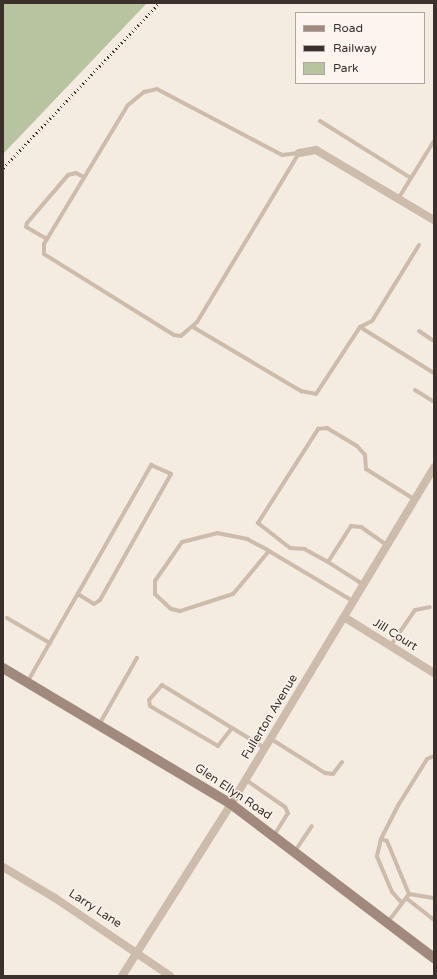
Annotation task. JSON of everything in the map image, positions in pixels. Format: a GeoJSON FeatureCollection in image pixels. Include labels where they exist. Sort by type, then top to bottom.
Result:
{"type":"FeatureCollection","features":[{"type":"Feature","properties":{"kind":"street"},"geometry":{"type":"LineString","coordinates":[[299,153],[316,150],[434,220]]}},
{"type":"Feature","properties":{"kind":"street","name":"Fullerton Avenue"},"geometry":{"type":"LineString","coordinates":[[122,976],[246,780],[434,468]]}},
{"type":"Feature","properties":{"kind":"street","name":"Jill Court"},"geometry":{"type":"LineString","coordinates":[[344,617],[434,673]]}},
{"type":"Feature","properties":{"kind":"street","name":"Glen Ellyn Road"},"geometry":{"type":"LineString","coordinates":[[3,668],[100,723],[231,804],[274,835],[434,958]]}},
{"type":"Feature","properties":{"kind":"street","name":"Larry Lane"},"geometry":{"type":"LineString","coordinates":[[3,867],[137,952],[170,976]]}},
{"type":"Feature","properties":{"kind":"lane"},"geometry":{"type":"LineString","coordinates":[[157,89],[282,155],[299,153],[188,333],[174,335],[49,260],[44,254],[47,239],[128,105],[144,92],[157,89]]}},
{"type":"Feature","properties":{"kind":"lane"},"geometry":{"type":"LineString","coordinates":[[320,121],[411,178]]}},
{"type":"Feature","properties":{"kind":"lane"},"geometry":{"type":"LineString","coordinates":[[398,199],[434,141]]}},
{"type":"Feature","properties":{"kind":"lane"},"geometry":{"type":"LineString","coordinates":[[47,239],[26,227],[27,223],[68,175],[76,172],[84,177]]}},
{"type":"Feature","properties":{"kind":"lane"},"geometry":{"type":"LineString","coordinates":[[193,327],[248,358],[301,391],[316,394],[360,327],[372,320],[419,245]]}},
{"type":"Feature","properties":{"kind":"lane"},"geometry":{"type":"LineString","coordinates":[[360,327],[434,373]]}},
{"type":"Feature","properties":{"kind":"lane"},"geometry":{"type":"LineString","coordinates":[[419,332],[434,341]]}},
{"type":"Feature","properties":{"kind":"lane"},"geometry":{"type":"LineString","coordinates":[[415,390],[434,402]]}},
{"type":"Feature","properties":{"kind":"lane"},"geometry":{"type":"LineString","coordinates":[[364,585],[305,549],[290,548],[258,524],[318,429],[327,428],[357,446],[365,456],[366,469],[415,500]]}},
{"type":"Feature","properties":{"kind":"lane"},"geometry":{"type":"LineString","coordinates":[[28,681],[151,465],[171,474],[100,600],[94,604],[78,594]]}},
{"type":"Feature","properties":{"kind":"lane"},"geometry":{"type":"LineString","coordinates":[[328,562],[351,526],[361,527],[387,545]]}},
{"type":"Feature","properties":{"kind":"lane"},"geometry":{"type":"LineString","coordinates":[[269,550],[233,594],[180,611],[171,609],[155,594],[155,581],[172,553],[195,536],[217,533],[235,536],[269,550],[354,601]]}},
{"type":"Feature","properties":{"kind":"lane"},"geometry":{"type":"LineString","coordinates":[[390,646],[415,610],[430,607]]}},
{"type":"Feature","properties":{"kind":"lane"},"geometry":{"type":"LineString","coordinates":[[7,618],[50,643]]}},
{"type":"Feature","properties":{"kind":"lane"},"geometry":{"type":"LineString","coordinates":[[100,723],[137,658]]}},
{"type":"Feature","properties":{"kind":"lane"},"geometry":{"type":"LineString","coordinates":[[232,728],[218,746],[150,706],[149,700],[162,685],[265,748]]}},
{"type":"Feature","properties":{"kind":"lane"},"geometry":{"type":"LineString","coordinates":[[271,739],[325,773],[334,774],[342,762]]}},
{"type":"Feature","properties":{"kind":"lane"},"geometry":{"type":"LineString","coordinates":[[402,903],[381,870],[377,856],[381,839],[427,759],[434,756]]}},
{"type":"Feature","properties":{"kind":"lane"},"geometry":{"type":"LineString","coordinates":[[246,780],[285,807],[288,813],[274,835]]}},
{"type":"Feature","properties":{"kind":"lane"},"geometry":{"type":"LineString","coordinates":[[295,851],[312,826]]}},
{"type":"Feature","properties":{"kind":"lane"},"geometry":{"type":"LineString","coordinates":[[381,839],[387,841],[409,894]]}},
{"type":"Feature","properties":{"kind":"lane"},"geometry":{"type":"LineString","coordinates":[[409,894],[434,898]]}},
{"type":"Feature","properties":{"kind":"lane"},"geometry":{"type":"LineString","coordinates":[[388,922],[409,894]]}},
{"type":"Feature","properties":{"kind":"lane"},"geometry":{"type":"LineString","coordinates":[[406,898],[434,920]]}},
{"type":"Feature","properties":{"kind":"green space"},"geometry":{"type":"Polygon","coordinates":[[[3,3],[147,3],[3,154],[3,3]]]}},
{"type":"Feature","properties":{"kind":"railway"},"geometry":{"type":"LineString","coordinates":[[3,168],[159,3]]}}]}
